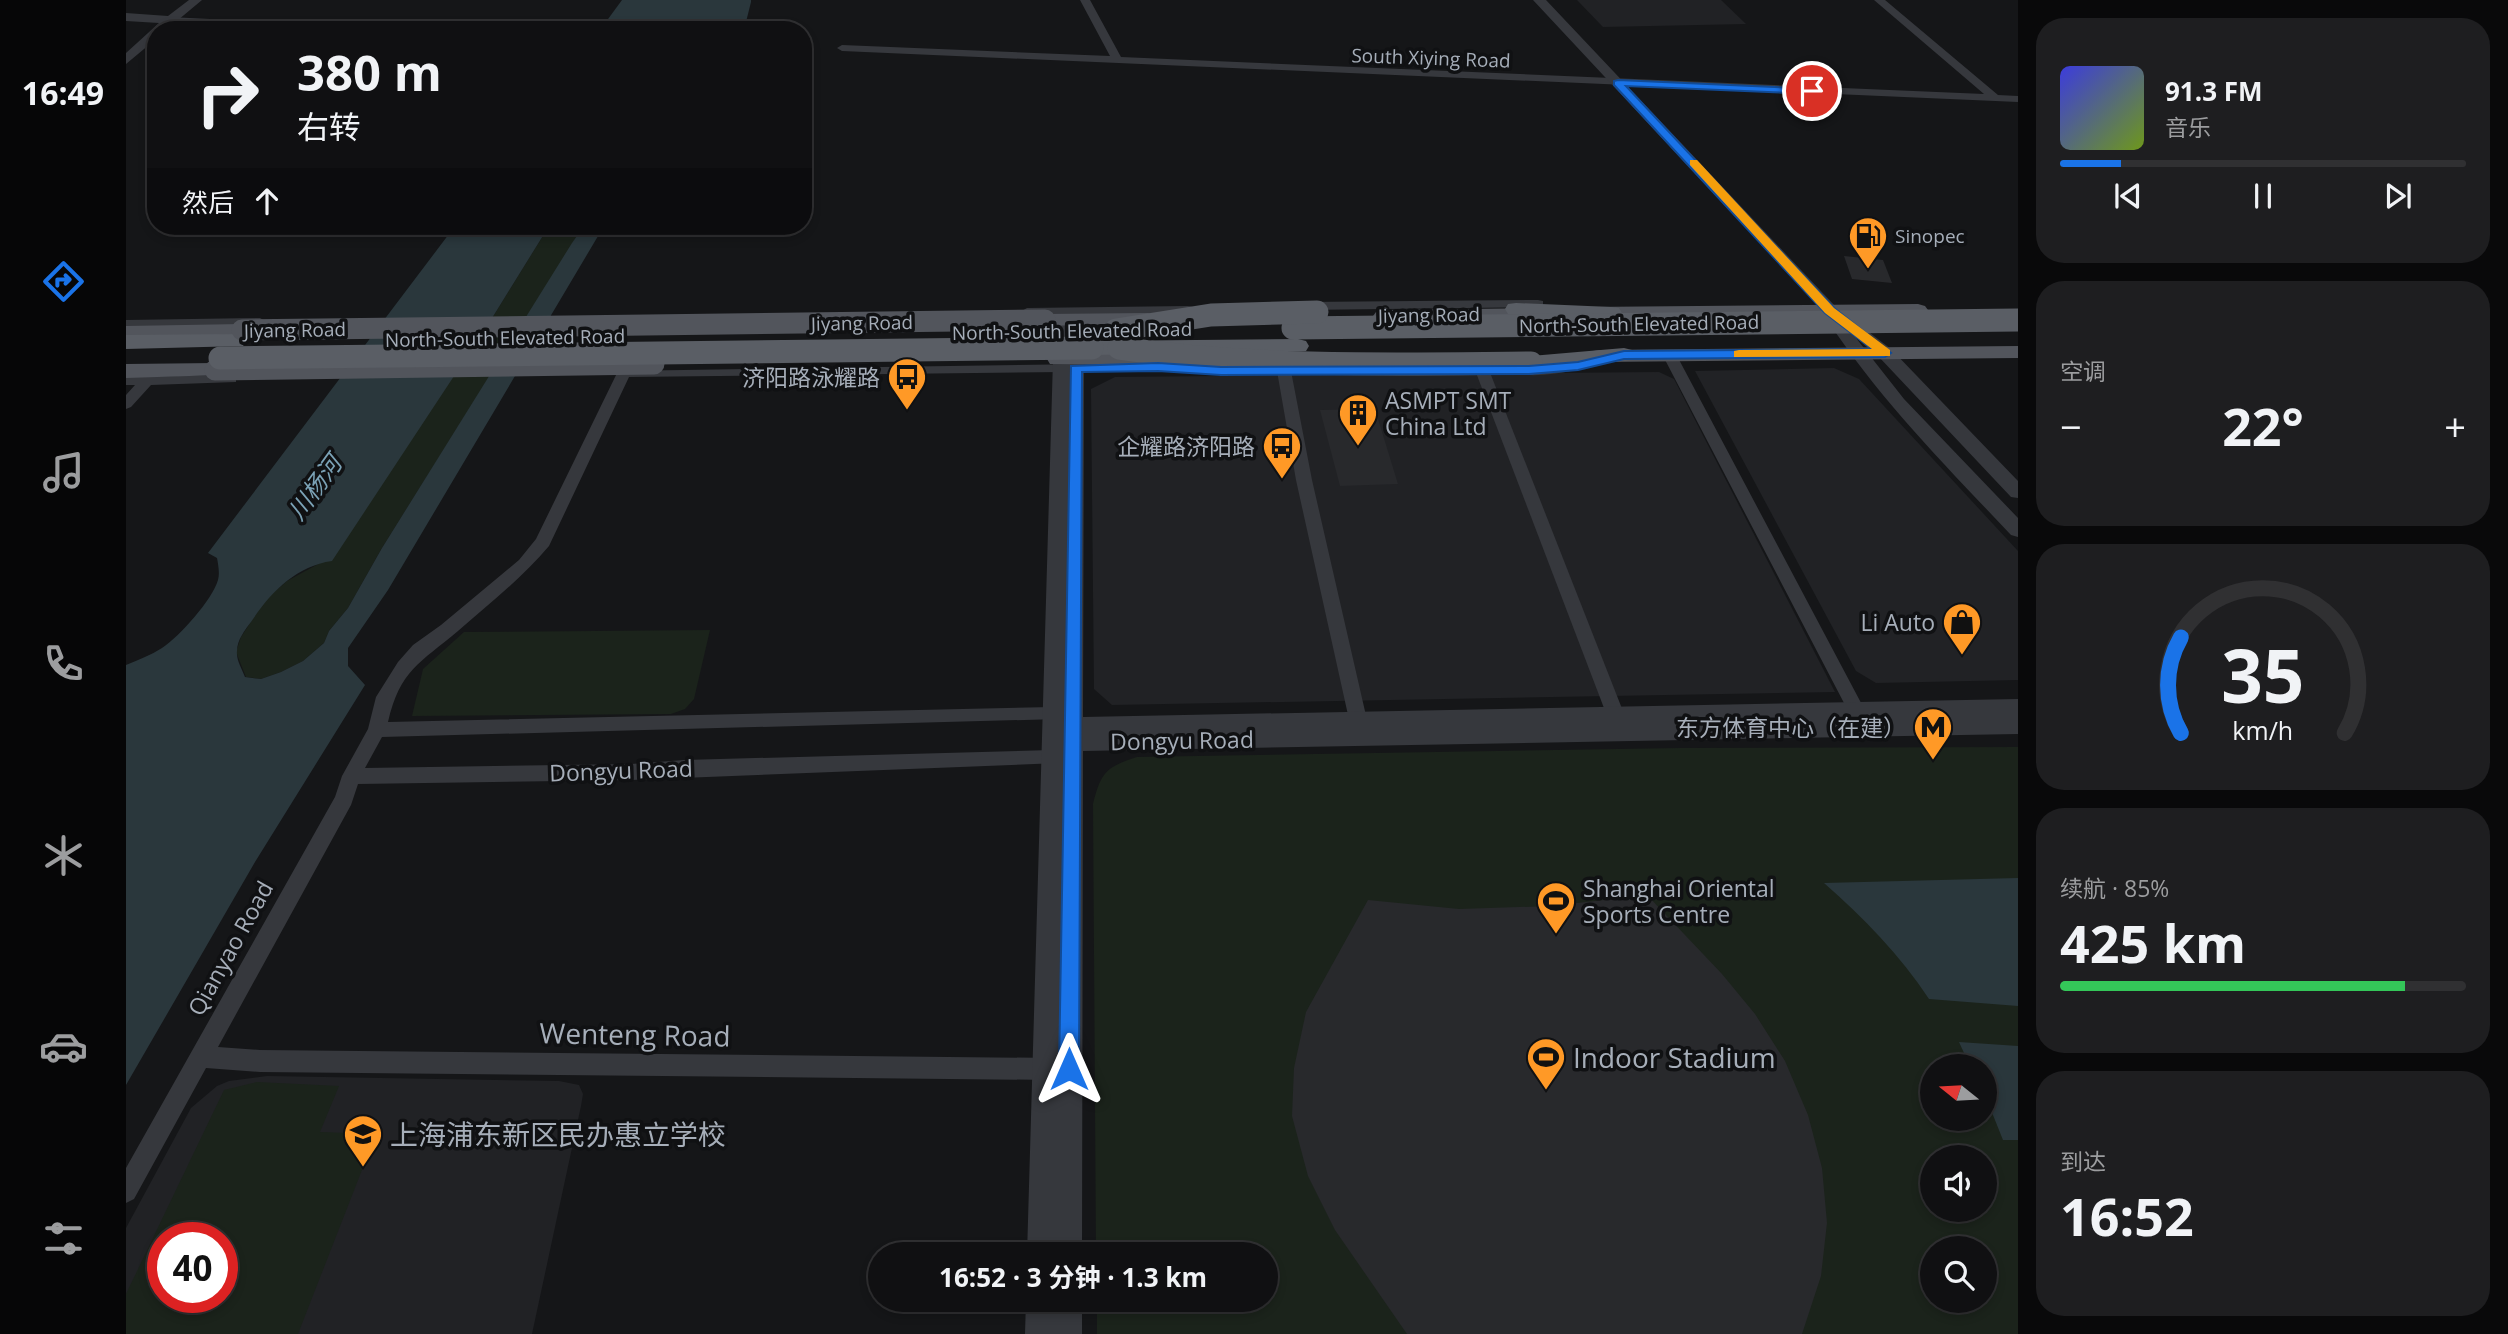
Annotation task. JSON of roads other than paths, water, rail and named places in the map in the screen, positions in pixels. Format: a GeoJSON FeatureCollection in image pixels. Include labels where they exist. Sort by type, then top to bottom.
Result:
{"type":"FeatureCollection","features":[{"type":"Feature","properties":{"kind":"highway"},"geometry":{"type":"LineString","coordinates":[[1117,339],[1211,315],[1244,313],[1516,309],[1611,313]]}},
{"type":"Feature","properties":{"kind":"highway","name":"North-South Elevated Road"},"geometry":{"type":"LineString","coordinates":[[126,360],[2018,320]]}},
{"type":"Feature","properties":{"kind":"highway","name":"North-South Elevated Road"},"geometry":{"type":"LineString","coordinates":[[126,342],[2018,338]]}},
{"type":"Feature","properties":{"kind":"highway"},"geometry":{"type":"LineString","coordinates":[[1117,339],[1175,358],[1240,363],[1531,363],[1624,355]]}},
{"type":"Feature","properties":{"kind":"main road","name":"Jiyang Road"},"geometry":{"type":"LineString","coordinates":[[126,332],[2018,309]]}},
{"type":"Feature","properties":{"kind":"main road","name":"Jiyang Road"},"geometry":{"type":"LineString","coordinates":[[126,371],[2018,352]]}},
{"type":"Feature","properties":{"kind":"street"},"geometry":{"type":"LineString","coordinates":[[169,20],[196,0]]}},
{"type":"Feature","properties":{"kind":"street"},"geometry":{"type":"LineString","coordinates":[[1086,0],[1117,60]]}},
{"type":"Feature","properties":{"kind":"street"},"geometry":{"type":"LineString","coordinates":[[1539,0],[1830,310],[1885,353],[2018,492]]}},
{"type":"Feature","properties":{"kind":"street"},"geometry":{"type":"LineString","coordinates":[[1879,0],[1995,98]]}},
{"type":"Feature","properties":{"kind":"street"},"geometry":{"type":"LineString","coordinates":[[126,17],[189,21]]}},
{"type":"Feature","properties":{"kind":"street"},"geometry":{"type":"LineString","coordinates":[[126,60],[147,40]]}},
{"type":"Feature","properties":{"kind":"street","name":"South Xiying Road"},"geometry":{"type":"LineString","coordinates":[[842,48],[2018,99]]}},
{"type":"Feature","properties":{"kind":"street"},"geometry":{"type":"LineString","coordinates":[[1611,313],[1512,303],[637,317],[619,322],[613,327],[597,371],[623,374],[1063,363],[1221,371],[1554,369],[1624,355]]}},
{"type":"Feature","properties":{"kind":"street"},"geometry":{"type":"LineString","coordinates":[[1830,310],[1855,353],[2018,530]]}},
{"type":"Feature","properties":{"kind":"street"},"geometry":{"type":"LineString","coordinates":[[126,324],[321,320],[331,324],[331,332],[299,377],[126,381]]}},
{"type":"Feature","properties":{"kind":"street"},"geometry":{"type":"LineString","coordinates":[[1066,1242],[1057,1069],[1062,735],[1063,363],[1070,320]]}},
{"type":"Feature","properties":{"kind":"street"},"geometry":{"type":"LineString","coordinates":[[1669,354],[1861,720]]}},
{"type":"Feature","properties":{"kind":"street"},"geometry":{"type":"LineString","coordinates":[[1482,370],[1619,724]]}},
{"type":"Feature","properties":{"kind":"street"},"geometry":{"type":"LineString","coordinates":[[1284,371],[1304,480],[1360,729]]}},
{"type":"Feature","properties":{"kind":"street","name":"Qianyao Road"},"geometry":{"type":"LineString","coordinates":[[126,1191],[223,1012],[344,799],[351,776],[377,730],[385,697],[404,667],[419,650],[447,630],[525,564],[543,542],[623,374]]}},
{"type":"Feature","properties":{"kind":"street"},"geometry":{"type":"LineString","coordinates":[[126,404],[148,380]]}},
{"type":"Feature","properties":{"kind":"street","name":"Dongyu Road"},"geometry":{"type":"LineString","coordinates":[[1861,720],[2018,708]]}},
{"type":"Feature","properties":{"kind":"street","name":"Dongyu Road"},"geometry":{"type":"LineString","coordinates":[[377,730],[1062,735],[1861,720],[2018,725]]}},
{"type":"Feature","properties":{"kind":"street","name":"Dongyu Road"},"geometry":{"type":"LineString","coordinates":[[351,776],[631,772],[1062,735]]}},
{"type":"Feature","properties":{"kind":"street","name":"Wenteng Road"},"geometry":{"type":"LineString","coordinates":[[201,1057],[260,1061],[1057,1069]]}},
{"type":"Feature","properties":{"kind":"street"},"geometry":{"type":"LineString","coordinates":[[1042,1242],[1057,1069]]}},
{"type":"Feature","properties":{"kind":"street"},"geometry":{"type":"LineString","coordinates":[[1040,1334],[1041,1312]]}},
{"type":"Feature","properties":{"kind":"street"},"geometry":{"type":"LineString","coordinates":[[1067,1312],[1067,1334]]}},
{"type":"Feature","properties":{"kind":"water"},"geometry":{"type":"Polygon","coordinates":[[[622,0],[751,0],[746,21],[607,21],[622,0]]]}},
{"type":"Feature","properties":{"kind":"water","name":"川杨河"},"geometry":{"type":"Polygon","coordinates":[[[448,235],[543,235],[489,323],[332,561],[307,569],[285,582],[267,601],[238,643],[238,661],[245,677],[261,679],[303,661],[324,643],[329,631],[348,608],[382,548],[572,243],[578,235],[599,235],[388,590],[348,648],[348,666],[365,685],[255,862],[126,1085],[126,665],[162,648],[202,607],[219,577],[217,558],[208,553],[448,235]]]}},
{"type":"Feature","properties":{"kind":"water"},"geometry":{"type":"Polygon","coordinates":[[[2018,878],[2018,1006],[1929,999],[1881,938],[1824,883],[2018,878]]]}},
{"type":"Feature","properties":{"kind":"water"},"geometry":{"type":"Polygon","coordinates":[[[1959,1042],[2018,1046],[2018,1140],[2003,1140],[1997,1125],[1997,1054],[1964,1054],[1959,1042]]]}},
{"type":"Feature","properties":{"kind":"place","name":"Sinopec"},"geometry":{"type":"Point","coordinates":[1868,270]}},
{"type":"Feature","properties":{"kind":"place","name":"济阳路泳耀路"},"geometry":{"type":"Point","coordinates":[907,411]}},
{"type":"Feature","properties":{"kind":"place","name":"ASMPT SMT China Ltd"},"geometry":{"type":"Point","coordinates":[1358,447]}},
{"type":"Feature","properties":{"kind":"place","name":"企耀路济阳路"},"geometry":{"type":"Point","coordinates":[1282,480]}},
{"type":"Feature","properties":{"kind":"place","name":"Li Auto"},"geometry":{"type":"Point","coordinates":[1962,656]}},
{"type":"Feature","properties":{"kind":"place","name":"东方体育中心（在建）"},"geometry":{"type":"Point","coordinates":[1933,761]}},
{"type":"Feature","properties":{"kind":"place","name":"Shanghai Oriental Sports Centre"},"geometry":{"type":"Point","coordinates":[1556,935]}},
{"type":"Feature","properties":{"kind":"place","name":"Indoor Stadium"},"geometry":{"type":"Point","coordinates":[1546,1091]}},
{"type":"Feature","properties":{"kind":"place","name":"上海浦东新区民办惠立学校"},"geometry":{"type":"Point","coordinates":[363,1168]}}]}
